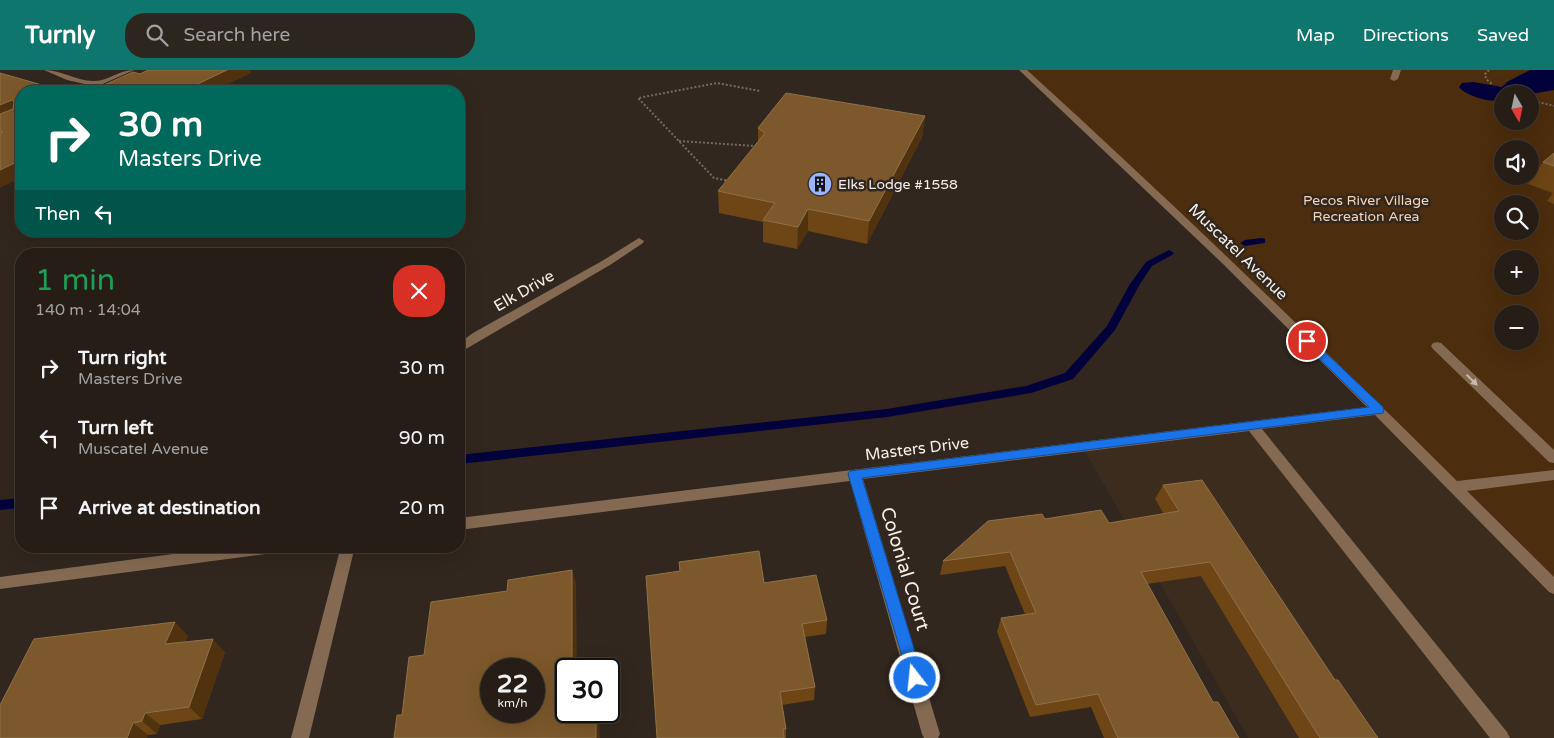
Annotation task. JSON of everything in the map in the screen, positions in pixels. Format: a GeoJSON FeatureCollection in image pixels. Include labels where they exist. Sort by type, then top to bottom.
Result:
{"type":"FeatureCollection","features":[{"type":"Feature","properties":{"kind":"street"},"geometry":{"type":"LineString","coordinates":[[48,70],[70,78],[97,84],[130,70]]}},
{"type":"Feature","properties":{"kind":"street","name":"Muscatel Avenue"},"geometry":{"type":"LineString","coordinates":[[1023,70],[1079,121],[1379,410],[1554,587]]}},
{"type":"Feature","properties":{"kind":"street"},"geometry":{"type":"LineString","coordinates":[[1394,79],[1397,70]]}},
{"type":"Feature","properties":{"kind":"street","name":"Elk Drive"},"geometry":{"type":"LineString","coordinates":[[465,345],[606,263],[639,241]]}},
{"type":"Feature","properties":{"kind":"street"},"geometry":{"type":"LineString","coordinates":[[1437,346],[1554,458]]}},
{"type":"Feature","properties":{"kind":"street","name":"Masters Drive"},"geometry":{"type":"LineString","coordinates":[[465,523],[1379,410]]}},
{"type":"Feature","properties":{"kind":"street"},"geometry":{"type":"LineString","coordinates":[[1252,426],[1501,738]]}},
{"type":"Feature","properties":{"kind":"street","name":"Colonial Court"},"geometry":{"type":"LineString","coordinates":[[854,474],[933,737]]}},
{"type":"Feature","properties":{"kind":"street"},"geometry":{"type":"LineString","coordinates":[[1455,487],[1554,475]]}},
{"type":"Feature","properties":{"kind":"street"},"geometry":{"type":"LineString","coordinates":[[0,583],[228,553]]}},
{"type":"Feature","properties":{"kind":"street"},"geometry":{"type":"LineString","coordinates":[[300,738],[346,553]]}},
{"type":"Feature","properties":{"kind":"path"},"geometry":{"type":"LineString","coordinates":[[1489,70],[1485,74],[1486,80],[1492,84]]}},
{"type":"Feature","properties":{"kind":"path"},"geometry":{"type":"LineString","coordinates":[[735,183],[714,178],[638,98],[717,83],[760,90]]}},
{"type":"Feature","properties":{"kind":"path"},"geometry":{"type":"LineString","coordinates":[[1539,102],[1554,106]]}},
{"type":"Feature","properties":{"kind":"path"},"geometry":{"type":"LineString","coordinates":[[679,141],[755,146]]}},
{"type":"Feature","properties":{"kind":"shaded area"},"geometry":{"type":"Polygon","coordinates":[[[1530,70],[1554,70],[1554,90],[1539,92],[1539,85],[1504,85],[1530,70]]]}},
{"type":"Feature","properties":{"kind":"shaded area"},"geometry":{"type":"Polygon","coordinates":[[[1473,82],[1494,86],[1494,101],[1467,94],[1459,87],[1462,83],[1473,82]]]}},
{"type":"Feature","properties":{"kind":"shaded area"},"geometry":{"type":"Polygon","coordinates":[[[1379,410],[1554,587],[1554,738],[1248,738],[1082,446],[1379,410]]]}},
{"type":"Feature","properties":{"kind":"green space","name":"Pecos River Village Recreation Area"},"geometry":{"type":"Polygon","coordinates":[[[1023,70],[1530,70],[1505,85],[1494,85],[1494,130],[1539,130],[1539,92],[1554,90],[1554,587],[1379,410],[1023,70]]]}},
{"type":"Feature","properties":{"kind":"building"},"geometry":{"type":"Polygon","coordinates":[[[148,70],[227,70],[196,85],[104,85],[133,72],[140,74],[148,70]]]}},
{"type":"Feature","properties":{"kind":"building"},"geometry":{"type":"Polygon","coordinates":[[[0,73],[42,85],[15,85],[15,163],[0,170],[0,133],[3,132],[0,131],[0,114],[13,109],[14,102],[12,100],[0,105],[0,73]]]}},
{"type":"Feature","properties":{"kind":"building","name":"Elks Lodge #1558"},"geometry":{"type":"Polygon","coordinates":[[[786,93],[925,116],[869,221],[808,209],[798,227],[763,220],[775,203],[718,191],[765,133],[758,128],[786,93]]]}},
{"type":"Feature","properties":{"kind":"building"},"geometry":{"type":"Polygon","coordinates":[[[1554,153],[1554,166],[1543,162],[1554,153]]]}},
{"type":"Feature","properties":{"kind":"building"},"geometry":{"type":"Polygon","coordinates":[[[1202,480],[1335,680],[1338,680],[1378,738],[1320,738],[1210,562],[1141,572],[1213,702],[1218,702],[1239,738],[1118,738],[1098,694],[1036,705],[1001,618],[1036,613],[1010,552],[943,561],[988,521],[1042,514],[1045,519],[1101,510],[1109,523],[1179,511],[1163,485],[1202,480]]]}},
{"type":"Feature","properties":{"kind":"building"},"geometry":{"type":"Polygon","coordinates":[[[759,551],[764,583],[816,575],[827,620],[802,624],[815,687],[780,692],[786,729],[783,729],[784,738],[657,738],[646,576],[680,571],[679,562],[759,551]]]}},
{"type":"Feature","properties":{"kind":"building"},"geometry":{"type":"Polygon","coordinates":[[[572,570],[572,658],[555,658],[555,723],[596,723],[596,738],[394,738],[397,715],[402,715],[409,657],[424,655],[431,602],[507,591],[508,580],[572,570]]]}},
{"type":"Feature","properties":{"kind":"building"},"geometry":{"type":"Polygon","coordinates":[[[175,622],[165,644],[213,639],[189,707],[145,713],[142,721],[133,723],[127,738],[0,738],[0,705],[34,639],[175,622]]]}},
{"type":"Feature","properties":{"kind":"waterway"},"geometry":{"type":"LineString","coordinates":[[1245,243],[1262,241]]}},
{"type":"Feature","properties":{"kind":"waterway"},"geometry":{"type":"LineString","coordinates":[[465,459],[887,413],[1027,390],[1069,376],[1111,328],[1135,284],[1149,264],[1169,253]]}},
{"type":"Feature","properties":{"kind":"waterway"},"geometry":{"type":"LineString","coordinates":[[0,505],[15,504]]}},
{"type":"Feature","properties":{"kind":"place","name":"Elks Lodge #1558"},"geometry":{"type":"Point","coordinates":[820,184]}},
{"type":"Feature","properties":{"kind":"route"},"geometry":{"type":"LineString","coordinates":[[915,678],[882,562],[854,474],[1379,410],[1307,341]]}}]}
